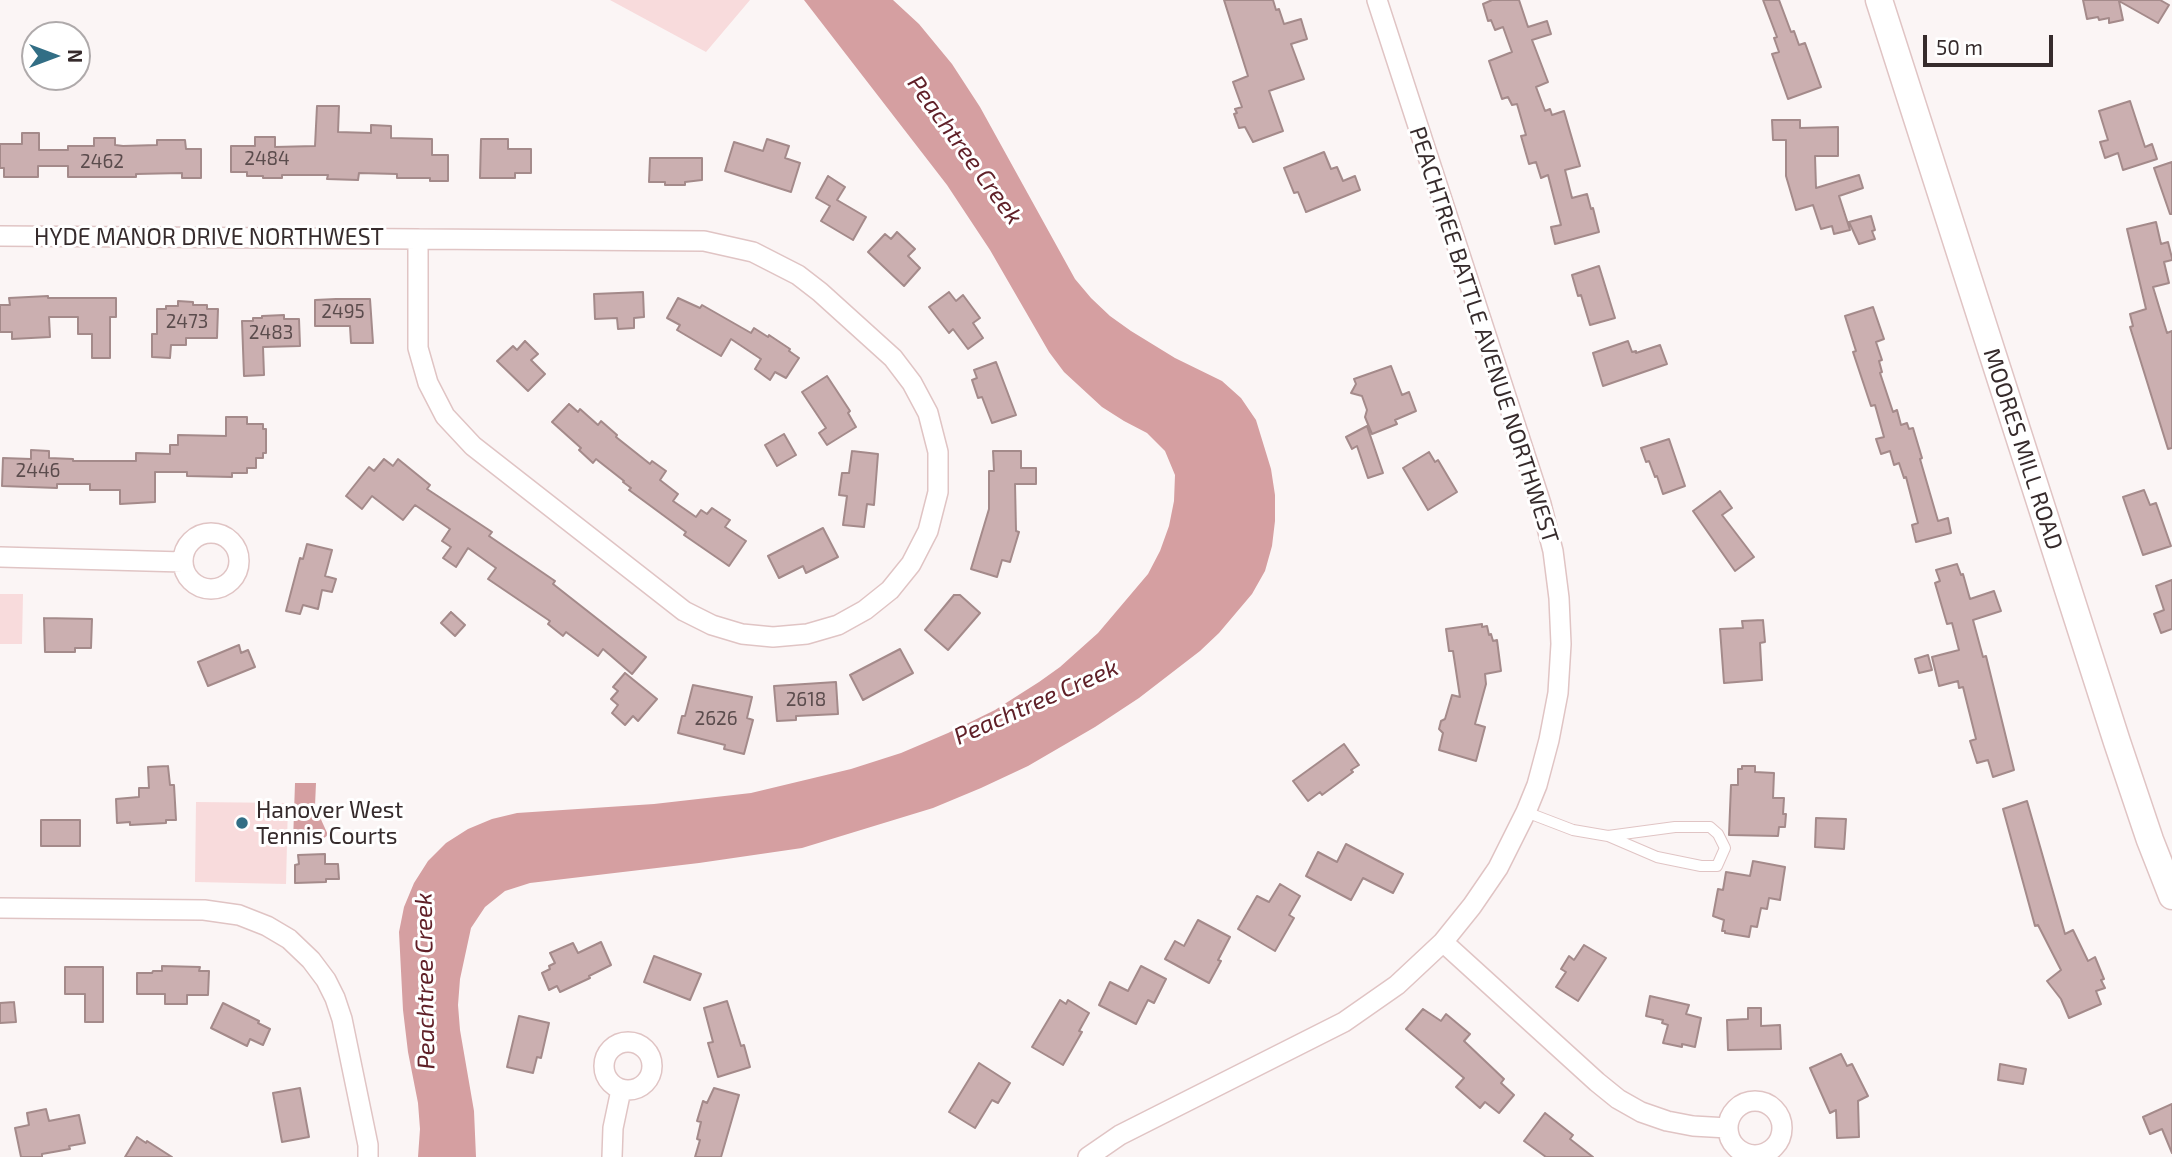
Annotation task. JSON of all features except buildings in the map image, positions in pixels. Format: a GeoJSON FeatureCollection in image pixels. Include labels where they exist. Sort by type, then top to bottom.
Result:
{"type":"FeatureCollection","features":[{"type":"Feature","properties":{"kind":"street","name":"PEACHTREE BATTLE AVENUE NORTHWEST"},"geometry":{"type":"LineString","coordinates":[[1092,1156],[1120,1135],[1344,1022],[1397,985],[1443,942],[1498,868],[1537,785],[1549,740],[1558,693],[1561,633],[1553,551],[1541,504],[1377,0]]}},
{"type":"Feature","properties":{"kind":"street","name":"MOORES MILL ROAD"},"geometry":{"type":"LineString","coordinates":[[1879,0],[2112,729],[2172,896]]}},
{"type":"Feature","properties":{"kind":"street","name":"HYDE MANOR DRIVE NORTHWEST"},"geometry":{"type":"LineString","coordinates":[[0,236],[418,239],[704,242],[753,252],[798,275],[893,358],[912,383],[928,413],[938,452],[938,492],[928,531],[911,564],[890,590],[865,610],[838,625],[807,634],[773,637],[742,634],[712,625],[684,611],[473,446],[445,416],[428,383],[418,348],[418,239]]}},
{"type":"Feature","properties":{"kind":"street"},"geometry":{"type":"LineString","coordinates":[[0,557],[183,562]]}},
{"type":"Feature","properties":{"kind":"street"},"geometry":{"type":"LineString","coordinates":[[0,908],[204,910],[239,915],[267,926],[289,939],[311,960],[335,998],[342,1019],[368,1145],[368,1157]]}},
{"type":"Feature","properties":{"kind":"street"},"geometry":{"type":"LineString","coordinates":[[1443,942],[1618,1099],[1641,1112],[1667,1121],[1728,1128]]}},
{"type":"Feature","properties":{"kind":"street"},"geometry":{"type":"LineString","coordinates":[[611,1157],[613,1128],[621,1090]]}},
{"type":"Feature","properties":{"kind":"lane"},"geometry":{"type":"LineString","coordinates":[[1526,812],[1573,830],[1608,836],[1657,857],[1701,866],[1717,866],[1725,848],[1718,834],[1710,827],[1675,827],[1608,836]]}},
{"type":"Feature","properties":{"kind":"shaded area"},"geometry":{"type":"Polygon","coordinates":[[[610,0],[750,0],[706,52],[610,0]]]}},
{"type":"Feature","properties":{"kind":"shaded area"},"geometry":{"type":"Polygon","coordinates":[[[0,594],[23,594],[22,644],[0,644],[0,594]]]}},
{"type":"Feature","properties":{"kind":"shaded area"},"geometry":{"type":"Polygon","coordinates":[[[196,802],[288,803],[286,884],[195,882],[196,802]]]}},
{"type":"Feature","properties":{"kind":"water","name":"Peachtree Creek"},"geometry":{"type":"Polygon","coordinates":[[[804,0],[893,0],[919,24],[952,64],[980,107],[1075,279],[1091,298],[1131,331],[1175,358],[1222,381],[1241,398],[1256,420],[1271,469],[1275,495],[1272,546],[1265,571],[1252,594],[1219,633],[1139,698],[1028,766],[981,788],[933,808],[802,848],[530,883],[505,891],[485,907],[471,928],[460,979],[460,1030],[474,1111],[476,1157],[418,1157],[418,1103],[403,1010],[399,932],[404,907],[414,883],[428,861],[446,843],[468,829],[517,813],[654,804],[751,793],[851,769],[901,753],[948,733],[995,710],[1039,682],[1098,633],[1148,574],[1169,526],[1175,475],[1165,451],[1147,433],[1102,407],[1064,372],[1049,352],[990,250],[947,185],[804,0]]]}},
{"type":"Feature","properties":{"kind":"water"},"geometry":{"type":"Polygon","coordinates":[[[295,783],[316,783],[315,806],[328,835],[319,842],[293,842],[295,783]]]}},
{"type":"Feature","properties":{"kind":"place","name":"Hanover West Tennis Courts"},"geometry":{"type":"Point","coordinates":[242,823]}}]}
